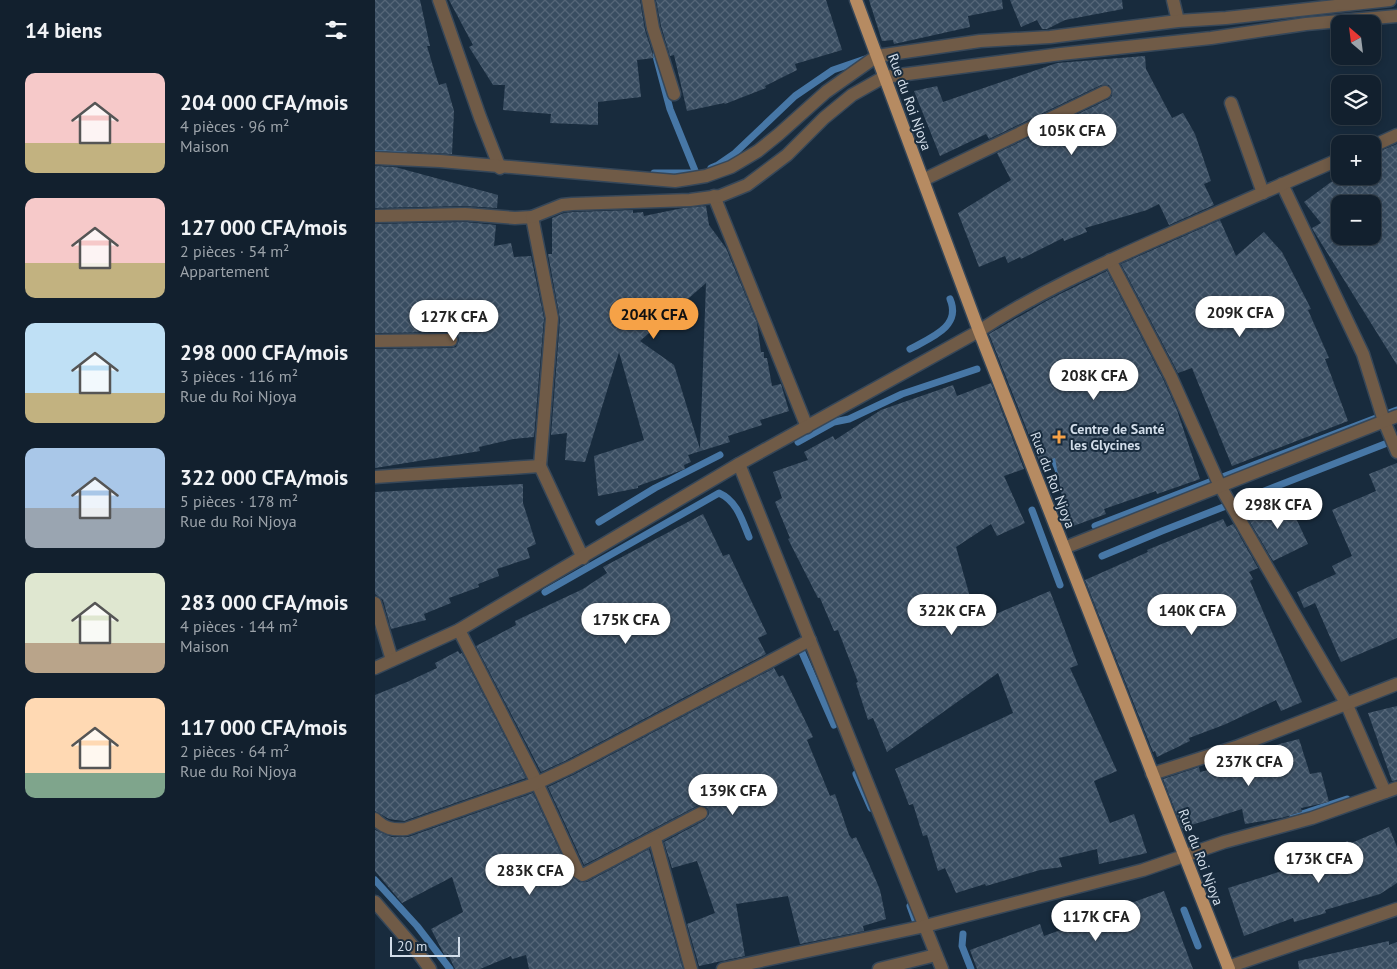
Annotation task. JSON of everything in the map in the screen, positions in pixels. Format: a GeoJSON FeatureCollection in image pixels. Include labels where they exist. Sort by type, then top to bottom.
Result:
{"type":"FeatureCollection","features":[{"type":"Feature","properties":{"kind":"main road","name":"Rue du Roi Njoya"},"geometry":{"type":"LineString","coordinates":[[856,0],[979,331],[1228,968]]}},
{"type":"Feature","properties":{"kind":"street"},"geometry":{"type":"LineString","coordinates":[[439,0],[500,168]]}},
{"type":"Feature","properties":{"kind":"street"},"geometry":{"type":"LineString","coordinates":[[648,0],[653,28],[674,94]]}},
{"type":"Feature","properties":{"kind":"street"},"geometry":{"type":"LineString","coordinates":[[1173,0],[1178,20]]}},
{"type":"Feature","properties":{"kind":"street"},"geometry":{"type":"LineString","coordinates":[[375,158],[675,180],[706,176],[731,167],[758,151],[826,92],[877,56],[980,41],[1050,37],[1178,20],[1226,18],[1390,0]]}},
{"type":"Feature","properties":{"kind":"street"},"geometry":{"type":"LineString","coordinates":[[375,216],[465,214],[515,218],[532,217],[562,205],[690,200],[720,196],[747,185],[787,155],[852,95],[884,77],[1061,54],[1211,38],[1306,24],[1397,16]]}},
{"type":"Feature","properties":{"kind":"street"},"geometry":{"type":"LineString","coordinates":[[923,180],[1105,92]]}},
{"type":"Feature","properties":{"kind":"street"},"geometry":{"type":"LineString","coordinates":[[1231,103],[1263,193]]}},
{"type":"Feature","properties":{"kind":"street"},"geometry":{"type":"LineString","coordinates":[[1381,142],[1397,135]]}},
{"type":"Feature","properties":{"kind":"street"},"geometry":{"type":"LineString","coordinates":[[375,668],[459,630],[739,464],[979,331],[1023,304],[1110,260],[1331,163]]}},
{"type":"Feature","properties":{"kind":"street"},"geometry":{"type":"LineString","coordinates":[[1283,184],[1363,354],[1384,421],[1397,452]]}},
{"type":"Feature","properties":{"kind":"street"},"geometry":{"type":"LineString","coordinates":[[715,196],[807,427]]}},
{"type":"Feature","properties":{"kind":"street"},"geometry":{"type":"LineString","coordinates":[[532,217],[551,318],[540,466],[583,558]]}},
{"type":"Feature","properties":{"kind":"street"},"geometry":{"type":"LineString","coordinates":[[723,969],[925,926],[1143,870],[1224,842],[1312,818],[1391,790],[1346,704],[1220,486],[1171,377],[1110,260]]}},
{"type":"Feature","properties":{"kind":"street"},"geometry":{"type":"LineString","coordinates":[[375,341],[451,340]]}},
{"type":"Feature","properties":{"kind":"street"},"geometry":{"type":"LineString","coordinates":[[1064,548],[1397,416]]}},
{"type":"Feature","properties":{"kind":"street"},"geometry":{"type":"LineString","coordinates":[[739,464],[942,969]]}},
{"type":"Feature","properties":{"kind":"street"},"geometry":{"type":"LineString","coordinates":[[375,477],[540,466]]}},
{"type":"Feature","properties":{"kind":"street"},"geometry":{"type":"LineString","coordinates":[[375,603],[392,660]]}},
{"type":"Feature","properties":{"kind":"street"},"geometry":{"type":"LineString","coordinates":[[459,630],[537,783],[578,872],[583,875],[655,839],[701,813]]}},
{"type":"Feature","properties":{"kind":"street"},"geometry":{"type":"LineString","coordinates":[[375,819],[381,825],[392,830],[407,829],[537,783],[571,767],[810,640]]}},
{"type":"Feature","properties":{"kind":"street"},"geometry":{"type":"LineString","coordinates":[[1152,774],[1236,747],[1397,684]]}},
{"type":"Feature","properties":{"kind":"street"},"geometry":{"type":"LineString","coordinates":[[655,839],[691,969]]}},
{"type":"Feature","properties":{"kind":"street"},"geometry":{"type":"LineString","coordinates":[[375,902],[417,951],[429,969]]}},
{"type":"Feature","properties":{"kind":"street"},"geometry":{"type":"LineString","coordinates":[[1228,968],[1397,908]]}},
{"type":"Feature","properties":{"kind":"street"},"geometry":{"type":"LineString","coordinates":[[879,969],[936,955]]}},
{"type":"Feature","properties":{"kind":"building"},"geometry":{"type":"Polygon","coordinates":[[[375,0],[420,0],[430,46],[427,46],[435,73],[439,85],[446,83],[454,111],[452,154],[375,150],[375,0]]]}},
{"type":"Feature","properties":{"kind":"building"},"geometry":{"type":"Polygon","coordinates":[[[449,0],[640,0],[645,30],[654,58],[637,60],[641,97],[598,102],[598,125],[550,123],[551,114],[503,110],[505,85],[493,85],[469,47],[473,45],[449,0]]]}},
{"type":"Feature","properties":{"kind":"building"},"geometry":{"type":"Polygon","coordinates":[[[656,0],[826,0],[842,50],[795,64],[797,70],[765,86],[766,88],[725,104],[687,111],[674,55],[670,56],[656,0]]]}},
{"type":"Feature","properties":{"kind":"building"},"geometry":{"type":"Polygon","coordinates":[[[869,0],[1002,0],[1003,9],[968,16],[970,27],[894,44],[893,40],[882,41],[869,0]]]}},
{"type":"Feature","properties":{"kind":"building"},"geometry":{"type":"Polygon","coordinates":[[[1010,0],[1122,0],[1123,9],[1065,20],[1047,29],[1042,29],[1037,20],[1021,27],[1010,0]]]}},
{"type":"Feature","properties":{"kind":"building"},"geometry":{"type":"Polygon","coordinates":[[[1145,56],[1146,69],[1172,118],[1183,113],[1195,134],[1211,181],[1204,184],[1214,205],[1169,225],[1159,204],[1147,210],[1085,228],[1087,232],[1064,241],[1063,238],[1021,259],[1020,257],[1008,263],[1005,256],[979,267],[958,213],[1011,180],[997,153],[1109,99],[1112,96],[1112,89],[1109,85],[1101,85],[989,139],[986,134],[940,156],[914,91],[937,86],[943,102],[1057,63],[1145,56]]]}},
{"type":"Feature","properties":{"kind":"building"},"geometry":{"type":"Polygon","coordinates":[[[1397,144],[1397,365],[1313,230],[1312,228],[1321,223],[1304,202],[1331,182],[1331,185],[1381,185],[1381,151],[1397,144]]]}},
{"type":"Feature","properties":{"kind":"building"},"geometry":{"type":"Polygon","coordinates":[[[375,166],[395,167],[498,195],[497,208],[465,206],[375,208],[375,166]]]}},
{"type":"Feature","properties":{"kind":"building"},"geometry":{"type":"Polygon","coordinates":[[[706,206],[709,225],[726,248],[757,323],[761,352],[764,352],[764,358],[767,358],[772,386],[781,384],[789,411],[760,420],[762,425],[728,436],[730,442],[688,455],[691,462],[684,465],[685,469],[638,486],[638,488],[598,496],[594,456],[644,440],[619,352],[585,462],[565,460],[567,433],[551,435],[560,319],[548,254],[552,254],[552,218],[564,213],[573,212],[633,210],[633,213],[643,212],[644,216],[683,208],[706,206]],[[706,283],[640,341],[674,365],[700,449],[706,283]]]}},
{"type":"Feature","properties":{"kind":"building"},"geometry":{"type":"Polygon","coordinates":[[[1220,220],[1236,256],[1264,232],[1282,252],[1311,309],[1308,310],[1329,358],[1325,359],[1348,421],[1232,466],[1192,368],[1178,373],[1121,264],[1220,220]]]}},
{"type":"Feature","properties":{"kind":"building"},"geometry":{"type":"Polygon","coordinates":[[[465,222],[496,225],[494,246],[511,243],[514,257],[531,256],[544,318],[534,437],[513,439],[479,447],[480,451],[375,468],[375,349],[451,348],[456,347],[459,340],[458,335],[451,332],[375,333],[375,224],[465,222]]]}},
{"type":"Feature","properties":{"kind":"building"},"geometry":{"type":"Polygon","coordinates":[[[1107,271],[1177,410],[1200,479],[1157,494],[1156,491],[1104,509],[1106,514],[1065,529],[1058,510],[1064,508],[1055,458],[1040,463],[989,334],[1050,299],[1107,271]]]}},
{"type":"Feature","properties":{"kind":"building"},"geometry":{"type":"Polygon","coordinates":[[[991,383],[1024,469],[1004,476],[1025,523],[997,536],[991,524],[956,547],[977,622],[1050,591],[1078,665],[1070,668],[1117,771],[1094,781],[1110,823],[1134,814],[1147,853],[1099,864],[1097,849],[1059,858],[1062,867],[1040,870],[956,893],[945,868],[938,871],[927,835],[923,836],[913,804],[909,805],[895,769],[1013,713],[998,673],[887,752],[873,718],[868,720],[856,683],[858,682],[838,630],[834,631],[820,598],[818,598],[788,539],[790,538],[775,502],[782,498],[773,472],[808,460],[804,452],[833,436],[835,440],[881,410],[953,385],[957,396],[991,383]]]}},
{"type":"Feature","properties":{"kind":"building"},"geometry":{"type":"Polygon","coordinates":[[[1397,463],[1397,638],[1341,662],[1315,603],[1304,608],[1297,592],[1336,574],[1332,566],[1352,556],[1332,510],[1376,491],[1369,474],[1397,463]]]}},
{"type":"Feature","properties":{"kind":"building"},"geometry":{"type":"Polygon","coordinates":[[[523,484],[523,503],[536,544],[527,548],[530,558],[497,569],[499,576],[478,584],[479,587],[449,598],[451,603],[424,614],[426,620],[391,629],[383,600],[375,594],[375,492],[523,484]]]}},
{"type":"Feature","properties":{"kind":"building"},"geometry":{"type":"Polygon","coordinates":[[[1287,499],[1308,544],[1273,561],[1247,517],[1287,499]]]}},
{"type":"Feature","properties":{"kind":"building"},"geometry":{"type":"Polygon","coordinates":[[[703,514],[723,556],[729,554],[767,634],[758,638],[766,654],[541,772],[476,646],[516,625],[515,621],[583,589],[607,573],[603,567],[703,514]]]}},
{"type":"Feature","properties":{"kind":"building"},"geometry":{"type":"Polygon","coordinates":[[[1223,519],[1227,527],[1233,524],[1258,568],[1249,572],[1253,579],[1250,581],[1302,702],[1281,711],[1276,700],[1226,724],[1189,738],[1190,741],[1157,757],[1155,751],[1153,752],[1085,580],[1148,552],[1147,550],[1223,519]]]}},
{"type":"Feature","properties":{"kind":"building"},"geometry":{"type":"Polygon","coordinates":[[[458,651],[460,654],[462,653],[526,778],[404,821],[389,819],[375,811],[375,695],[437,668],[435,663],[458,651]]]}},
{"type":"Feature","properties":{"kind":"building"},"geometry":{"type":"Polygon","coordinates":[[[774,668],[779,677],[783,675],[813,737],[807,740],[830,796],[835,794],[849,835],[852,839],[856,837],[869,864],[880,890],[886,919],[863,926],[864,931],[800,944],[788,896],[736,904],[745,956],[699,966],[687,924],[715,913],[697,861],[672,868],[664,842],[705,820],[709,814],[708,809],[702,805],[697,806],[584,865],[548,787],[774,668]]]}},
{"type":"Feature","properties":{"kind":"building"},"geometry":{"type":"Polygon","coordinates":[[[1397,706],[1397,780],[1392,781],[1368,713],[1397,706]]]}},
{"type":"Feature","properties":{"kind":"building"},"geometry":{"type":"Polygon","coordinates":[[[1299,739],[1310,774],[1321,772],[1329,802],[1301,808],[1302,812],[1281,818],[1245,824],[1242,809],[1182,828],[1163,779],[1199,767],[1200,772],[1240,762],[1239,755],[1244,753],[1299,739]]]}},
{"type":"Feature","properties":{"kind":"building"},"geometry":{"type":"Polygon","coordinates":[[[533,793],[571,875],[579,882],[587,882],[649,849],[683,969],[529,969],[526,955],[512,959],[511,956],[480,969],[455,969],[448,954],[445,956],[431,929],[463,912],[452,877],[402,903],[375,871],[375,830],[392,837],[408,837],[533,793]]]}},
{"type":"Feature","properties":{"kind":"building"},"geometry":{"type":"Polygon","coordinates":[[[1389,827],[1397,847],[1397,883],[1380,894],[1325,910],[1326,913],[1294,922],[1293,918],[1244,936],[1228,888],[1327,857],[1324,850],[1348,841],[1349,844],[1389,827]]]}},
{"type":"Feature","properties":{"kind":"building"},"geometry":{"type":"Polygon","coordinates":[[[1164,891],[1193,969],[977,969],[970,950],[1040,924],[1044,936],[1086,921],[1082,910],[1101,904],[1104,913],[1164,891]]]}},
{"type":"Feature","properties":{"kind":"building"},"geometry":{"type":"Polygon","coordinates":[[[1389,941],[1389,945],[1397,942],[1397,969],[1299,969],[1298,961],[1389,941]]]}},
{"type":"Feature","properties":{"kind":"waterway"},"geometry":{"type":"LineString","coordinates":[[656,56],[670,109],[696,173]]}},
{"type":"Feature","properties":{"kind":"waterway"},"geometry":{"type":"LineString","coordinates":[[711,168],[734,154],[795,96],[833,70],[865,59]]}},
{"type":"Feature","properties":{"kind":"waterway"},"geometry":{"type":"LineString","coordinates":[[375,150],[404,154]]}},
{"type":"Feature","properties":{"kind":"waterway"},"geometry":{"type":"LineString","coordinates":[[654,173],[691,173]]}},
{"type":"Feature","properties":{"kind":"waterway"},"geometry":{"type":"LineString","coordinates":[[910,349],[935,336],[948,324],[952,317],[953,309],[950,299]]}},
{"type":"Feature","properties":{"kind":"waterway"},"geometry":{"type":"LineString","coordinates":[[798,442],[834,422],[849,419],[902,394],[977,369]]}},
{"type":"Feature","properties":{"kind":"waterway"},"geometry":{"type":"LineString","coordinates":[[1095,526],[1397,410]]}},
{"type":"Feature","properties":{"kind":"waterway"},"geometry":{"type":"LineString","coordinates":[[1102,556],[1395,440]]}},
{"type":"Feature","properties":{"kind":"waterway"},"geometry":{"type":"LineString","coordinates":[[599,522],[655,488],[720,455]]}},
{"type":"Feature","properties":{"kind":"waterway"},"geometry":{"type":"LineString","coordinates":[[1053,456],[1060,475]]}},
{"type":"Feature","properties":{"kind":"waterway"},"geometry":{"type":"LineString","coordinates":[[545,592],[719,493],[735,506],[749,537]]}},
{"type":"Feature","properties":{"kind":"waterway"},"geometry":{"type":"LineString","coordinates":[[1032,510],[1060,585]]}},
{"type":"Feature","properties":{"kind":"waterway"},"geometry":{"type":"LineString","coordinates":[[801,650],[834,725]]}},
{"type":"Feature","properties":{"kind":"waterway"},"geometry":{"type":"LineString","coordinates":[[856,774],[871,808]]}},
{"type":"Feature","properties":{"kind":"waterway"},"geometry":{"type":"LineString","coordinates":[[1293,817],[1347,799]]}},
{"type":"Feature","properties":{"kind":"waterway"},"geometry":{"type":"LineString","coordinates":[[375,880],[417,926],[450,969]]}},
{"type":"Feature","properties":{"kind":"waterway"},"geometry":{"type":"LineString","coordinates":[[910,906],[918,928]]}},
{"type":"Feature","properties":{"kind":"waterway"},"geometry":{"type":"LineString","coordinates":[[1184,910],[1198,946]]}},
{"type":"Feature","properties":{"kind":"waterway"},"geometry":{"type":"LineString","coordinates":[[963,934],[962,946],[971,969]]}},
{"type":"Feature","properties":{"kind":"place","name":"Centre de Santé les Glycines"},"geometry":{"type":"Point","coordinates":[1059,437]}}]}
